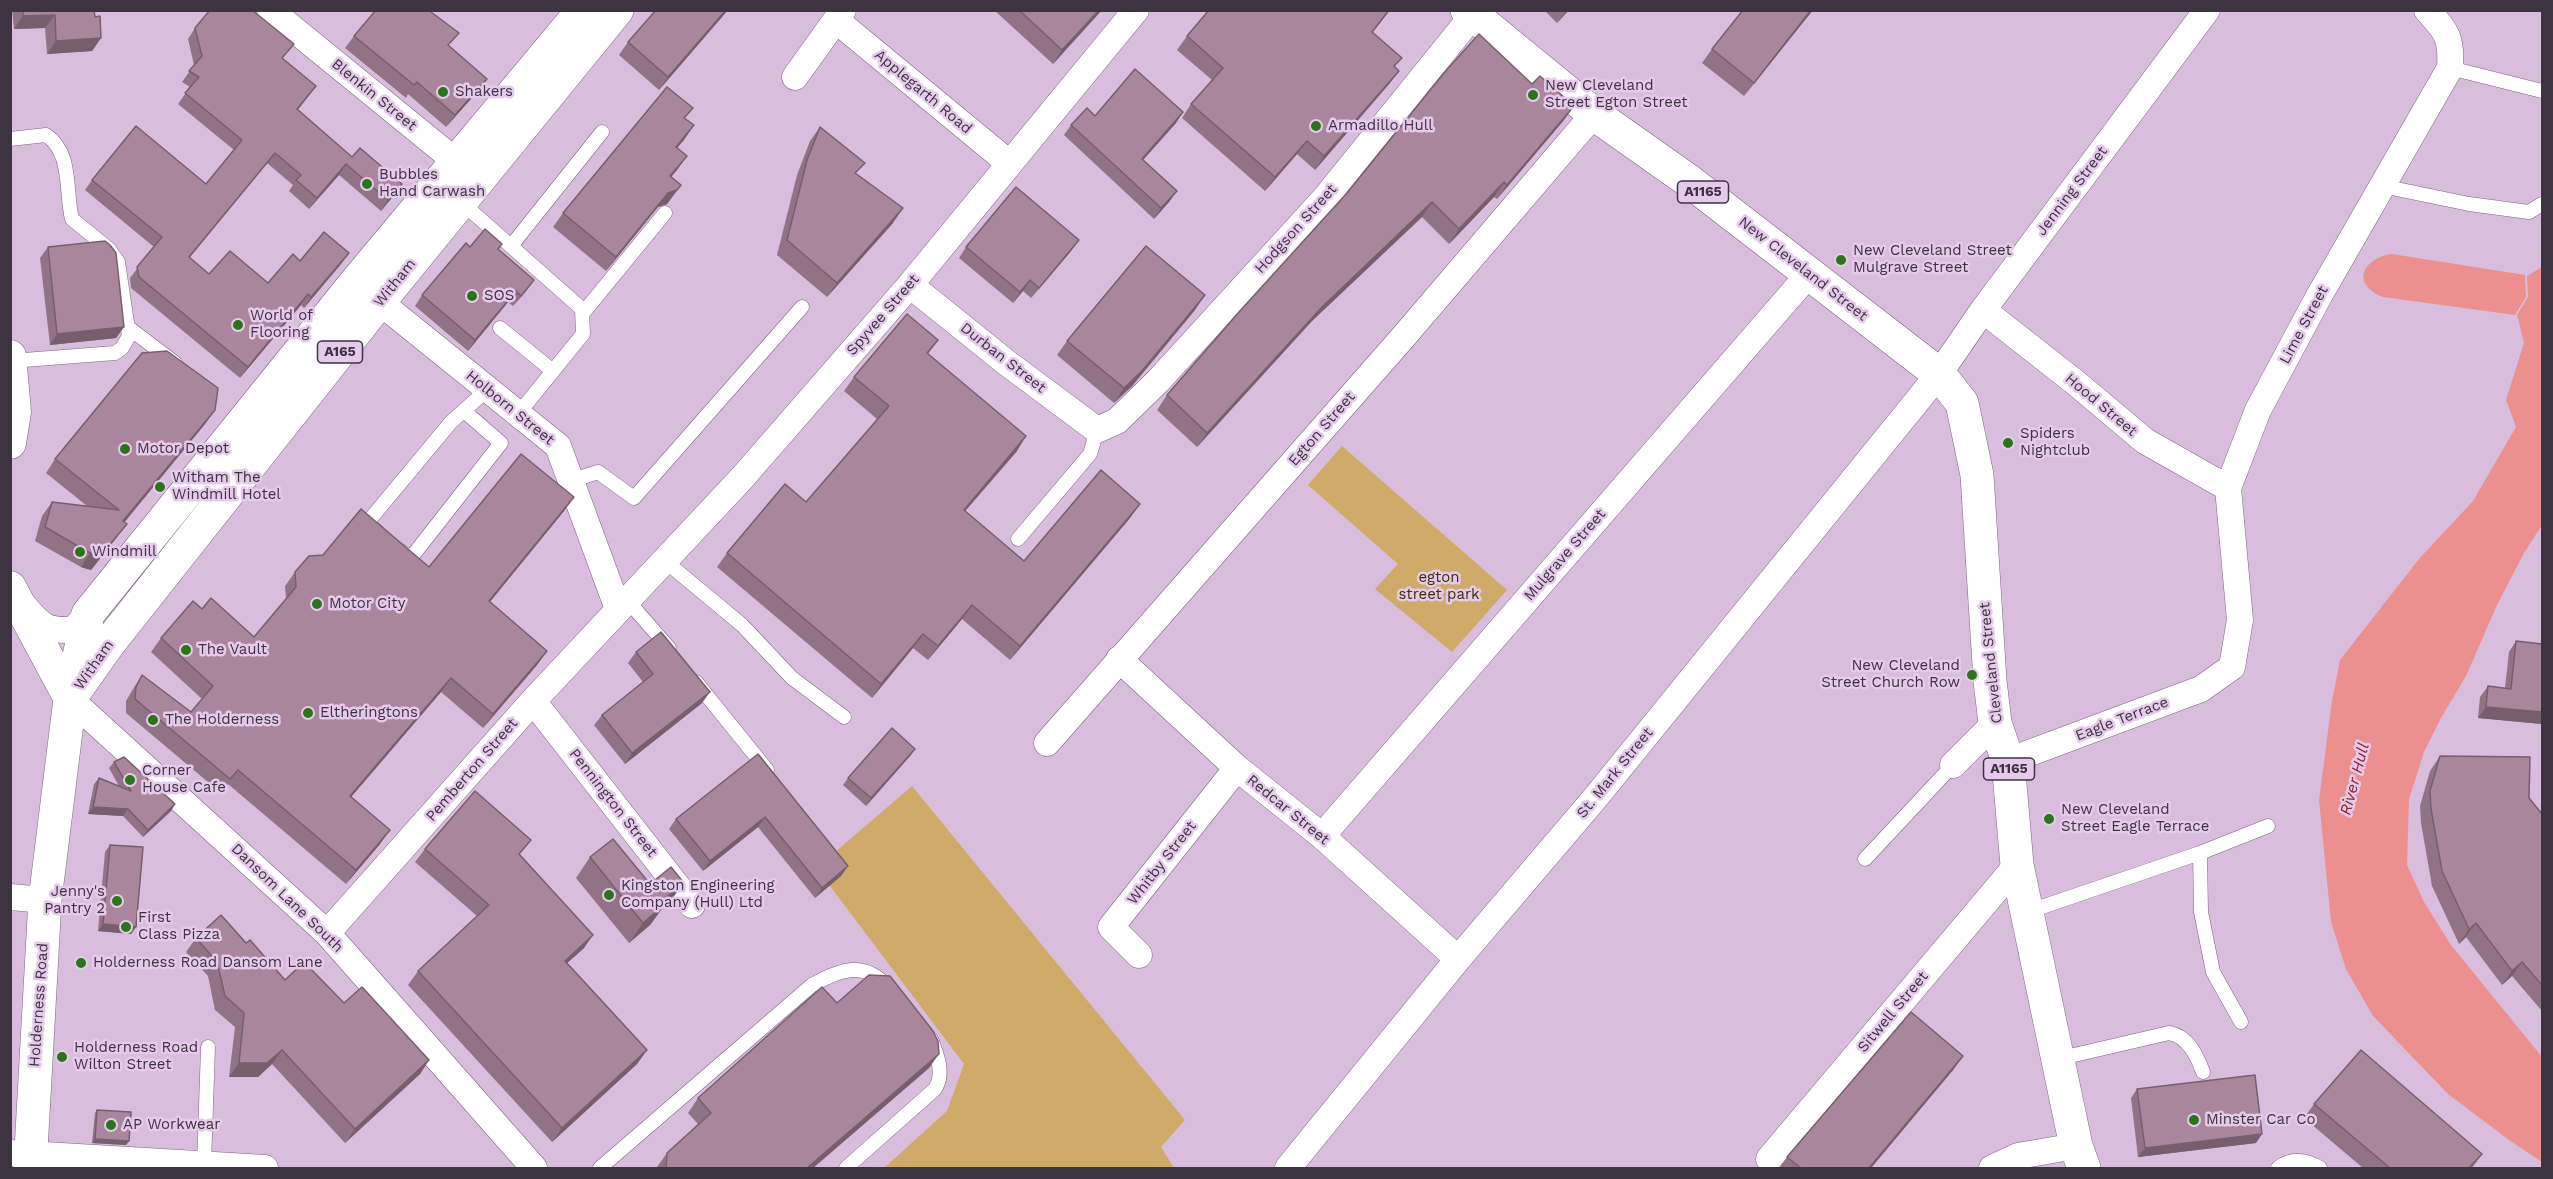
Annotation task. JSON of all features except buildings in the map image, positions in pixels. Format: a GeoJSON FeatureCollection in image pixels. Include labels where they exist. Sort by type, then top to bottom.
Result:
{"type":"FeatureCollection","features":[{"type":"Feature","properties":{"kind":"main road","name":"Witham"},"geometry":{"type":"LineString","coordinates":[[465,181],[583,10]]}},
{"type":"Feature","properties":{"kind":"main road","name":"Witham"},"geometry":{"type":"LineString","coordinates":[[70,699],[88,614],[617,10]]}},
{"type":"Feature","properties":{"kind":"main road","name":"New Cleveland Street"},"geometry":{"type":"LineString","coordinates":[[1472,12],[1594,114],[1689,181],[1939,374]]}},
{"type":"Feature","properties":{"kind":"main road","name":"Witham"},"geometry":{"type":"LineString","coordinates":[[70,699],[368,292]]}},
{"type":"Feature","properties":{"kind":"main road","name":"Cleveland Street"},"geometry":{"type":"LineString","coordinates":[[1939,374],[1962,403],[1977,475],[1990,681],[1995,723],[2008,761],[2018,865],[2057,1059],[2080,1157]]}},
{"type":"Feature","properties":{"kind":"main road","name":"Holderness Road"},"geometry":{"type":"LineString","coordinates":[[23,1159],[45,900],[70,699]]}},
{"type":"Feature","properties":{"kind":"street","name":"Blenkin Street"},"geometry":{"type":"LineString","coordinates":[[270,10],[465,181]]}},
{"type":"Feature","properties":{"kind":"street","name":"Spyvee Street"},"geometry":{"type":"LineString","coordinates":[[622,604],[742,478],[910,285],[1136,10]]}},
{"type":"Feature","properties":{"kind":"street","name":"Jenning Street"},"geometry":{"type":"LineString","coordinates":[[1939,374],[1983,310],[2207,10]]}},
{"type":"Feature","properties":{"kind":"street"},"geometry":{"type":"LineString","coordinates":[[2427,10],[2441,26],[2451,45],[2450,68]]}},
{"type":"Feature","properties":{"kind":"street","name":"Hodgson Street"},"geometry":{"type":"LineString","coordinates":[[1097,430],[1117,421],[1158,381],[1326,197],[1472,12]]}},
{"type":"Feature","properties":{"kind":"street","name":"Applegarth Road"},"geometry":{"type":"LineString","coordinates":[[795,77],[840,16],[1009,163]]}},
{"type":"Feature","properties":{"kind":"street","name":"Lime Street"},"geometry":{"type":"LineString","coordinates":[[2232,667],[2240,620],[2228,488],[2258,410],[2450,68]]}},
{"type":"Feature","properties":{"kind":"street","name":"Egton Street"},"geometry":{"type":"LineString","coordinates":[[1047,743],[1405,335],[1594,114]]}},
{"type":"Feature","properties":{"kind":"street","name":"Mulgrave Street"},"geometry":{"type":"LineString","coordinates":[[1322,836],[1809,274]]}},
{"type":"Feature","properties":{"kind":"street","name":"Durban Street"},"geometry":{"type":"LineString","coordinates":[[910,285],[1007,363],[1097,430]]}},
{"type":"Feature","properties":{"kind":"street","name":"Holborn Street"},"geometry":{"type":"LineString","coordinates":[[368,292],[558,446],[570,481],[622,604]]}},
{"type":"Feature","properties":{"kind":"street","name":"Hood Street"},"geometry":{"type":"LineString","coordinates":[[1983,310],[2145,441],[2228,488]]}},
{"type":"Feature","properties":{"kind":"street"},"geometry":{"type":"LineString","coordinates":[[10,442],[15,412],[11,358]]}},
{"type":"Feature","properties":{"kind":"street","name":"St. Mark Street"},"geometry":{"type":"LineString","coordinates":[[1288,1168],[1458,959],[1596,797],[1939,374]]}},
{"type":"Feature","properties":{"kind":"street"},"geometry":{"type":"LineString","coordinates":[[13,592],[45,628],[73,630],[88,614]]}},
{"type":"Feature","properties":{"kind":"street"},"geometry":{"type":"LineString","coordinates":[[13,592],[70,699]]}},
{"type":"Feature","properties":{"kind":"street","name":"Pemberton Street"},"geometry":{"type":"LineString","coordinates":[[327,933],[622,604]]}},
{"type":"Feature","properties":{"kind":"street","name":"Redcar Street"},"geometry":{"type":"LineString","coordinates":[[1119,659],[1237,768],[1322,836],[1458,959]]}},
{"type":"Feature","properties":{"kind":"street","name":"Eagle Terrace"},"geometry":{"type":"LineString","coordinates":[[2008,761],[2201,689],[2232,667]]}},
{"type":"Feature","properties":{"kind":"street","name":"Dansom Lane South"},"geometry":{"type":"LineString","coordinates":[[70,699],[327,933],[534,1168]]}},
{"type":"Feature","properties":{"kind":"street","name":"Pennington Street"},"geometry":{"type":"LineString","coordinates":[[533,701],[692,904]]}},
{"type":"Feature","properties":{"kind":"street"},"geometry":{"type":"LineString","coordinates":[[1953,765],[1995,723]]}},
{"type":"Feature","properties":{"kind":"street","name":"Whitby Street"},"geometry":{"type":"LineString","coordinates":[[1139,955],[1111,927],[1237,768]]}},
{"type":"Feature","properties":{"kind":"street","name":"Sitwell Street"},"geometry":{"type":"LineString","coordinates":[[1769,1159],[2018,865]]}},
{"type":"Feature","properties":{"kind":"street"},"geometry":{"type":"LineString","coordinates":[[10,897],[45,900]]}},
{"type":"Feature","properties":{"kind":"street"},"geometry":{"type":"LineString","coordinates":[[1992,1168],[2018,1156],[2080,1157]]}},
{"type":"Feature","properties":{"kind":"street"},"geometry":{"type":"LineString","coordinates":[[23,1159],[265,1168]]}},
{"type":"Feature","properties":{"kind":"lane"},"geometry":{"type":"LineString","coordinates":[[2450,68],[2542,90]]}},
{"type":"Feature","properties":{"kind":"lane"},"geometry":{"type":"LineString","coordinates":[[511,246],[602,132]]}},
{"type":"Feature","properties":{"kind":"lane"},"geometry":{"type":"LineString","coordinates":[[10,139],[46,135],[53,141],[63,159],[72,219],[116,256],[129,328],[126,343],[115,353],[11,358]]}},
{"type":"Feature","properties":{"kind":"lane"},"geometry":{"type":"LineString","coordinates":[[465,181],[511,246],[582,309],[583,313],[583,334],[518,414]]}},
{"type":"Feature","properties":{"kind":"lane"},"geometry":{"type":"LineString","coordinates":[[2382,186],[2469,204],[2529,212],[2542,204]]}},
{"type":"Feature","properties":{"kind":"lane"},"geometry":{"type":"LineString","coordinates":[[583,313],[665,213]]}},
{"type":"Feature","properties":{"kind":"lane"},"geometry":{"type":"LineString","coordinates":[[570,481],[598,472],[634,498],[802,307]]}},
{"type":"Feature","properties":{"kind":"lane"},"geometry":{"type":"LineString","coordinates":[[129,328],[185,370]]}},
{"type":"Feature","properties":{"kind":"lane"},"geometry":{"type":"LineString","coordinates":[[500,328],[553,371]]}},
{"type":"Feature","properties":{"kind":"lane"},"geometry":{"type":"LineString","coordinates":[[464,411],[501,443],[410,559],[367,523],[451,422],[488,389]]}},
{"type":"Feature","properties":{"kind":"lane"},"geometry":{"type":"LineString","coordinates":[[1018,539],[1090,454],[1097,430]]}},
{"type":"Feature","properties":{"kind":"lane"},"geometry":{"type":"LineString","coordinates":[[665,561],[742,625],[792,678],[844,717]]}},
{"type":"Feature","properties":{"kind":"lane"},"geometry":{"type":"LineString","coordinates":[[622,604],[681,662],[773,778]]}},
{"type":"Feature","properties":{"kind":"lane"},"geometry":{"type":"LineString","coordinates":[[1865,859],[1953,765]]}},
{"type":"Feature","properties":{"kind":"lane"},"geometry":{"type":"LineString","coordinates":[[2027,912],[2200,853],[2268,826]]}},
{"type":"Feature","properties":{"kind":"lane"},"geometry":{"type":"LineString","coordinates":[[2200,853],[2201,912],[2213,972],[2241,1022]]}},
{"type":"Feature","properties":{"kind":"lane"},"geometry":{"type":"LineString","coordinates":[[602,1168],[820,981],[841,972],[864,970],[879,977],[895,995]]}},
{"type":"Feature","properties":{"kind":"lane"},"geometry":{"type":"LineString","coordinates":[[846,1168],[935,1089],[940,1081],[938,1058],[927,1031]]}},
{"type":"Feature","properties":{"kind":"lane"},"geometry":{"type":"LineString","coordinates":[[2057,1059],[2169,1033],[2183,1038],[2199,1060],[2203,1072]]}},
{"type":"Feature","properties":{"kind":"lane"},"geometry":{"type":"LineString","coordinates":[[204,1165],[208,1047]]}},
{"type":"Feature","properties":{"kind":"lane"},"geometry":{"type":"LineString","coordinates":[[2278,1168],[2291,1161],[2304,1161],[2320,1168]]}},
{"type":"Feature","properties":{"kind":"green space","name":"egton street park"},"geometry":{"type":"Polygon","coordinates":[[[1342,446],[1507,590],[1452,652],[1375,589],[1398,564],[1308,485],[1342,446]]]}},
{"type":"Feature","properties":{"kind":"green space"},"geometry":{"type":"Polygon","coordinates":[[[912,786],[1185,1120],[1161,1147],[1174,1168],[884,1168],[947,1111],[964,1064],[830,886],[827,859],[912,786]]]}},
{"type":"Feature","properties":{"kind":"water"},"geometry":{"type":"Polygon","coordinates":[[[2392,254],[2525,275],[2526,297],[2515,315],[2383,297],[2366,285],[2364,272],[2374,261],[2392,254]]]}},
{"type":"Feature","properties":{"kind":"water","name":"River Hull"},"geometry":{"type":"Polygon","coordinates":[[[2542,267],[2542,525],[2524,553],[2497,605],[2466,676],[2424,752],[2409,799],[2407,865],[2424,902],[2451,945],[2542,1057],[2542,1162],[2448,1094],[2373,1016],[2346,969],[2331,922],[2319,800],[2332,701],[2340,660],[2419,559],[2473,501],[2516,427],[2506,400],[2524,343],[2517,315],[2528,297],[2527,276],[2542,267]]]}},
{"type":"Feature","properties":{"kind":"place","name":"Shakers"},"geometry":{"type":"Point","coordinates":[443,92]}},
{"type":"Feature","properties":{"kind":"place","name":"New Cleveland Street Egton Street"},"geometry":{"type":"Point","coordinates":[1533,95]}},
{"type":"Feature","properties":{"kind":"place","name":"Armadillo Hull"},"geometry":{"type":"Point","coordinates":[1316,126]}},
{"type":"Feature","properties":{"kind":"place","name":"Bubbles Hand Carwash"},"geometry":{"type":"Point","coordinates":[367,184]}},
{"type":"Feature","properties":{"kind":"place","name":"New Cleveland Street Mulgrave Street"},"geometry":{"type":"Point","coordinates":[1841,260]}},
{"type":"Feature","properties":{"kind":"place","name":"SOS"},"geometry":{"type":"Point","coordinates":[472,296]}},
{"type":"Feature","properties":{"kind":"place","name":"World of Flooring"},"geometry":{"type":"Point","coordinates":[238,325]}},
{"type":"Feature","properties":{"kind":"place","name":"Spiders Nightclub"},"geometry":{"type":"Point","coordinates":[2008,443]}},
{"type":"Feature","properties":{"kind":"place","name":"Motor Depot"},"geometry":{"type":"Point","coordinates":[125,449]}},
{"type":"Feature","properties":{"kind":"place","name":"Witham The Windmill Hotel"},"geometry":{"type":"Point","coordinates":[160,487]}},
{"type":"Feature","properties":{"kind":"place","name":"Windmill"},"geometry":{"type":"Point","coordinates":[80,552]}},
{"type":"Feature","properties":{"kind":"place","name":"Motor City"},"geometry":{"type":"Point","coordinates":[317,604]}},
{"type":"Feature","properties":{"kind":"place","name":"The Vault"},"geometry":{"type":"Point","coordinates":[186,650]}},
{"type":"Feature","properties":{"kind":"place","name":"New Cleveland Street Church Row"},"geometry":{"type":"Point","coordinates":[1972,675]}},
{"type":"Feature","properties":{"kind":"place","name":"Eltheringtons"},"geometry":{"type":"Point","coordinates":[308,713]}},
{"type":"Feature","properties":{"kind":"place","name":"The Holderness"},"geometry":{"type":"Point","coordinates":[153,720]}},
{"type":"Feature","properties":{"kind":"place","name":"Corner House Cafe"},"geometry":{"type":"Point","coordinates":[130,780]}},
{"type":"Feature","properties":{"kind":"place","name":"New Cleveland Street Eagle Terrace"},"geometry":{"type":"Point","coordinates":[2049,819]}},
{"type":"Feature","properties":{"kind":"place","name":"Kingston Engineering Company (Hull) Ltd"},"geometry":{"type":"Point","coordinates":[609,895]}},
{"type":"Feature","properties":{"kind":"place","name":"Jenny's Pantry 2"},"geometry":{"type":"Point","coordinates":[117,901]}},
{"type":"Feature","properties":{"kind":"place","name":"First Class Pizza"},"geometry":{"type":"Point","coordinates":[126,927]}},
{"type":"Feature","properties":{"kind":"place","name":"Holderness Road Dansom Lane"},"geometry":{"type":"Point","coordinates":[81,963]}},
{"type":"Feature","properties":{"kind":"place","name":"Holderness Road Wilton Street"},"geometry":{"type":"Point","coordinates":[62,1057]}},
{"type":"Feature","properties":{"kind":"place","name":"Minster Car Co"},"geometry":{"type":"Point","coordinates":[2194,1120]}},
{"type":"Feature","properties":{"kind":"place","name":"AP Workwear"},"geometry":{"type":"Point","coordinates":[111,1125]}}]}
